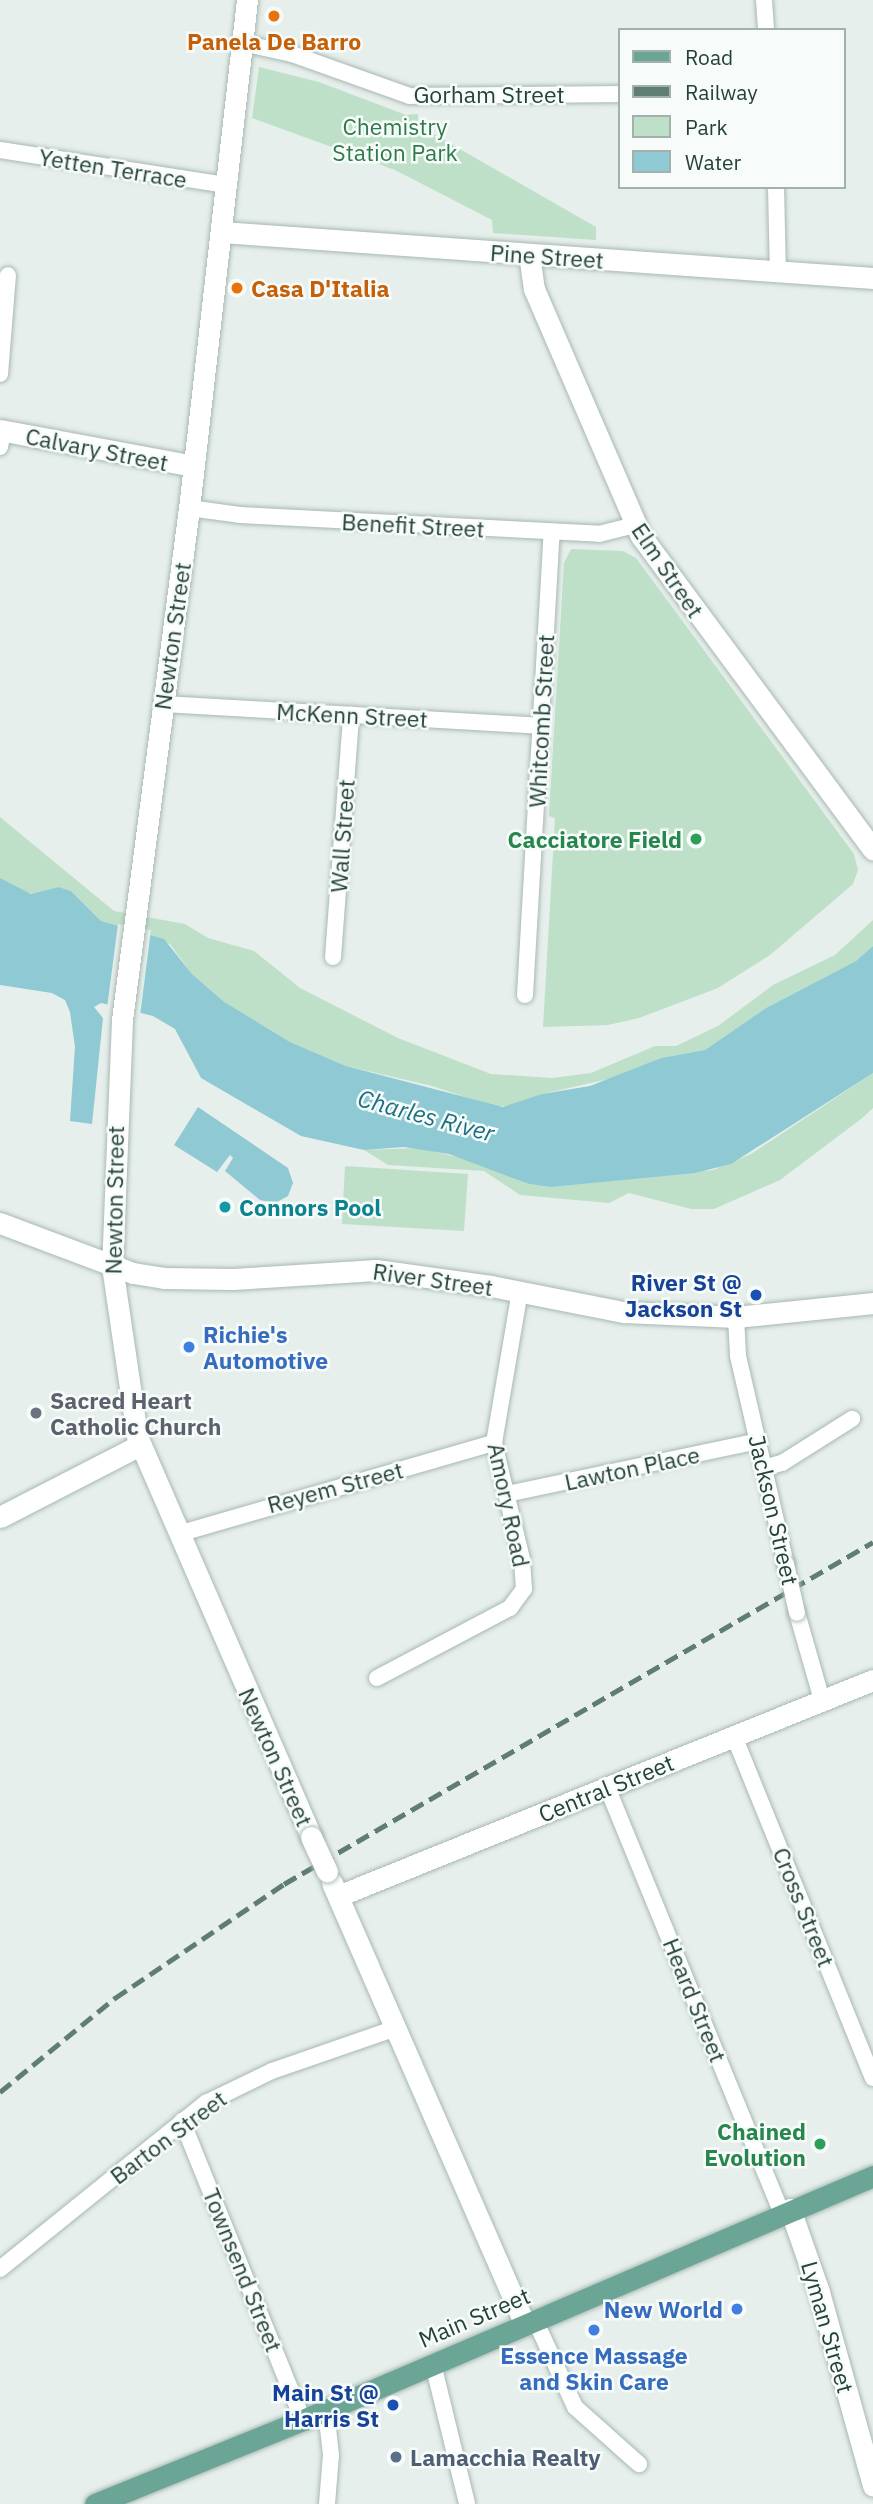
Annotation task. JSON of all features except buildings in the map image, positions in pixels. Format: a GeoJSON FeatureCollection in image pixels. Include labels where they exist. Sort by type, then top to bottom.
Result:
{"type":"FeatureCollection","features":[{"type":"Feature","properties":{"kind":"main road","name":"Newton Street"},"geometry":{"type":"LineString","coordinates":[[247,0],[189,508],[122,1020],[112,1266],[128,1395],[140,1445],[396,2028],[530,2322]]}},
{"type":"Feature","properties":{"kind":"main road","name":"Pine Street"},"geometry":{"type":"LineString","coordinates":[[222,232],[873,278]]}},
{"type":"Feature","properties":{"kind":"main road","name":"Elm Street"},"geometry":{"type":"LineString","coordinates":[[529,254],[534,289],[636,525],[873,850]]}},
{"type":"Feature","properties":{"kind":"main road","name":"Calvary Street"},"geometry":{"type":"LineString","coordinates":[[1,436],[194,466]]}},
{"type":"Feature","properties":{"kind":"main road","name":"River Street"},"geometry":{"type":"LineString","coordinates":[[0,1223],[112,1266],[153,1277],[214,1280],[376,1270],[520,1291],[624,1312],[736,1317],[873,1303]]}},
{"type":"Feature","properties":{"kind":"main road"},"geometry":{"type":"LineString","coordinates":[[0,1517],[140,1445]]}},
{"type":"Feature","properties":{"kind":"main road","name":"Central Street"},"geometry":{"type":"LineString","coordinates":[[338,1896],[873,1680]]}},
{"type":"Feature","properties":{"kind":"main road","name":"Main Street"},"geometry":{"type":"LineString","coordinates":[[94,2504],[303,2420],[873,2176]]}},
{"type":"Feature","properties":{"kind":"main road","name":"Lyman Street"},"geometry":{"type":"LineString","coordinates":[[786,2211],[819,2292],[873,2486]]}},
{"type":"Feature","properties":{"kind":"street"},"geometry":{"type":"LineString","coordinates":[[764,0],[766,28]]}},
{"type":"Feature","properties":{"kind":"street","name":"Gorham Street"},"geometry":{"type":"LineString","coordinates":[[242,43],[292,54],[410,96],[618,94]]}},
{"type":"Feature","properties":{"kind":"street","name":"Yetten Terrace"},"geometry":{"type":"LineString","coordinates":[[0,150],[226,185]]}},
{"type":"Feature","properties":{"kind":"street"},"geometry":{"type":"LineString","coordinates":[[776,189],[778,272]]}},
{"type":"Feature","properties":{"kind":"street"},"geometry":{"type":"LineString","coordinates":[[0,374],[8,275]]}},
{"type":"Feature","properties":{"kind":"street","name":"Benefit Street"},"geometry":{"type":"LineString","coordinates":[[189,508],[240,515],[552,532],[606,534],[636,525]]}},
{"type":"Feature","properties":{"kind":"street","name":"Whitcomb Street"},"geometry":{"type":"LineString","coordinates":[[525,995],[552,532]]}},
{"type":"Feature","properties":{"kind":"street","name":"McKenn Street"},"geometry":{"type":"LineString","coordinates":[[163,704],[540,726]]}},
{"type":"Feature","properties":{"kind":"street","name":"Wall Street"},"geometry":{"type":"LineString","coordinates":[[333,957],[351,715]]}},
{"type":"Feature","properties":{"kind":"street","name":"Amory Road"},"geometry":{"type":"LineString","coordinates":[[377,1678],[510,1608],[520,1597],[522,1559],[494,1443],[520,1291]]}},
{"type":"Feature","properties":{"kind":"street","name":"Jackson Street"},"geometry":{"type":"LineString","coordinates":[[736,1317],[737,1349],[797,1613],[822,1700]]}},
{"type":"Feature","properties":{"kind":"street"},"geometry":{"type":"LineString","coordinates":[[764,1468],[792,1457],[852,1419]]}},
{"type":"Feature","properties":{"kind":"street","name":"Lawton Place"},"geometry":{"type":"LineString","coordinates":[[507,1494],[758,1441]]}},
{"type":"Feature","properties":{"kind":"street","name":"Reyem Street"},"geometry":{"type":"LineString","coordinates":[[178,1534],[494,1443]]}},
{"type":"Feature","properties":{"kind":"street","name":"Cross Street"},"geometry":{"type":"LineString","coordinates":[[734,1736],[873,2078]]}},
{"type":"Feature","properties":{"kind":"street","name":"Heard Street"},"geometry":{"type":"LineString","coordinates":[[607,1787],[786,2211]]}},
{"type":"Feature","properties":{"kind":"street","name":"Barton Street"},"geometry":{"type":"LineString","coordinates":[[0,2269],[182,2121],[257,2078],[396,2028]]}},
{"type":"Feature","properties":{"kind":"street","name":"Townsend Street"},"geometry":{"type":"LineString","coordinates":[[182,2121],[303,2420]]}},
{"type":"Feature","properties":{"kind":"street"},"geometry":{"type":"LineString","coordinates":[[530,2322],[575,2407],[639,2464]]}},
{"type":"Feature","properties":{"kind":"street"},"geometry":{"type":"LineString","coordinates":[[433,2364],[467,2504]]}},
{"type":"Feature","properties":{"kind":"street"},"geometry":{"type":"LineString","coordinates":[[326,2410],[331,2455],[327,2504]]}},
{"type":"Feature","properties":{"kind":"green space","name":"Chemistry Station Park"},"geometry":{"type":"Polygon","coordinates":[[[259,67],[319,82],[406,115],[418,114],[418,125],[596,227],[596,240],[493,233],[492,220],[395,170],[252,118],[259,67]]]}},
{"type":"Feature","properties":{"kind":"green space"},"geometry":{"type":"Polygon","coordinates":[[[571,549],[623,551],[636,558],[854,854],[858,870],[853,884],[770,955],[718,988],[639,1018],[608,1025],[543,1027],[555,818],[549,816],[564,563],[571,549]]]}},
{"type":"Feature","properties":{"kind":"green space"},"geometry":{"type":"Polygon","coordinates":[[[0,817],[114,911],[185,924],[208,938],[254,951],[300,988],[398,1038],[491,1074],[552,1078],[591,1073],[655,1046],[676,1046],[718,1026],[773,985],[835,955],[873,920],[873,946],[856,961],[766,1008],[705,1050],[661,1058],[613,1078],[542,1094],[516,1106],[492,1106],[432,1086],[346,1066],[290,1042],[223,1001],[192,974],[170,944],[101,921],[71,891],[59,887],[43,895],[21,892],[0,878],[0,817]]]}},
{"type":"Feature","properties":{"kind":"green space"},"geometry":{"type":"Polygon","coordinates":[[[873,1073],[873,1108],[861,1119],[780,1180],[714,1209],[691,1209],[629,1193],[609,1203],[520,1195],[484,1171],[388,1165],[364,1150],[419,1148],[479,1162],[529,1184],[551,1187],[713,1170],[751,1154],[873,1073]]]}},
{"type":"Feature","properties":{"kind":"green space"},"geometry":{"type":"Polygon","coordinates":[[[345,1166],[468,1174],[464,1231],[342,1224],[345,1166]]]}},
{"type":"Feature","properties":{"kind":"water","name":"Charles River"},"geometry":{"type":"Polygon","coordinates":[[[0,878],[31,894],[59,887],[71,891],[101,921],[164,939],[192,974],[223,1001],[290,1042],[346,1066],[503,1107],[542,1094],[590,1086],[661,1058],[705,1050],[766,1008],[856,961],[873,946],[873,1073],[731,1164],[695,1173],[551,1187],[529,1184],[449,1154],[404,1147],[364,1150],[301,1136],[201,1078],[175,1029],[153,1016],[101,1003],[94,1007],[103,1018],[92,1124],[70,1121],[75,1047],[70,1012],[65,1000],[52,993],[0,985],[0,878]]]}},
{"type":"Feature","properties":{"kind":"water","name":"Connors Pool"},"geometry":{"type":"Polygon","coordinates":[[[198,1107],[288,1168],[293,1183],[288,1196],[275,1203],[260,1200],[225,1171],[233,1158],[230,1155],[217,1172],[174,1145],[198,1107]]]}},
{"type":"Feature","properties":{"kind":"pier"},"geometry":{"type":"Polygon","coordinates":[[[118,924],[151,930],[140,1016],[107,1008],[118,924]]]}},
{"type":"Feature","properties":{"kind":"railway"},"geometry":{"type":"LineString","coordinates":[[0,2092],[115,1998],[284,1884],[873,1542]]}},
{"type":"Feature","properties":{"kind":"place","name":"Panela De Barro"},"geometry":{"type":"Point","coordinates":[274,16]}},
{"type":"Feature","properties":{"kind":"place","name":"Casa D'Italia"},"geometry":{"type":"Point","coordinates":[237,288]}},
{"type":"Feature","properties":{"kind":"place","name":"Cacciatore Field"},"geometry":{"type":"Point","coordinates":[696,839]}},
{"type":"Feature","properties":{"kind":"place","name":"Connors Pool"},"geometry":{"type":"Point","coordinates":[225,1207]}},
{"type":"Feature","properties":{"kind":"place","name":"River St @ Jackson St"},"geometry":{"type":"Point","coordinates":[756,1295]}},
{"type":"Feature","properties":{"kind":"place","name":"Richie's Automotive"},"geometry":{"type":"Point","coordinates":[189,1347]}},
{"type":"Feature","properties":{"kind":"place","name":"Sacred Heart Catholic Church"},"geometry":{"type":"Point","coordinates":[36,1413]}},
{"type":"Feature","properties":{"kind":"place","name":"Chained Evolution"},"geometry":{"type":"Point","coordinates":[820,2144]}},
{"type":"Feature","properties":{"kind":"place","name":"New World"},"geometry":{"type":"Point","coordinates":[737,2309]}},
{"type":"Feature","properties":{"kind":"place","name":"Essence Massage and Skin Care"},"geometry":{"type":"Point","coordinates":[594,2330]}},
{"type":"Feature","properties":{"kind":"place","name":"Main St @ Harris St"},"geometry":{"type":"Point","coordinates":[393,2405]}},
{"type":"Feature","properties":{"kind":"place","name":"Lamacchia Realty"},"geometry":{"type":"Point","coordinates":[396,2457]}}]}
